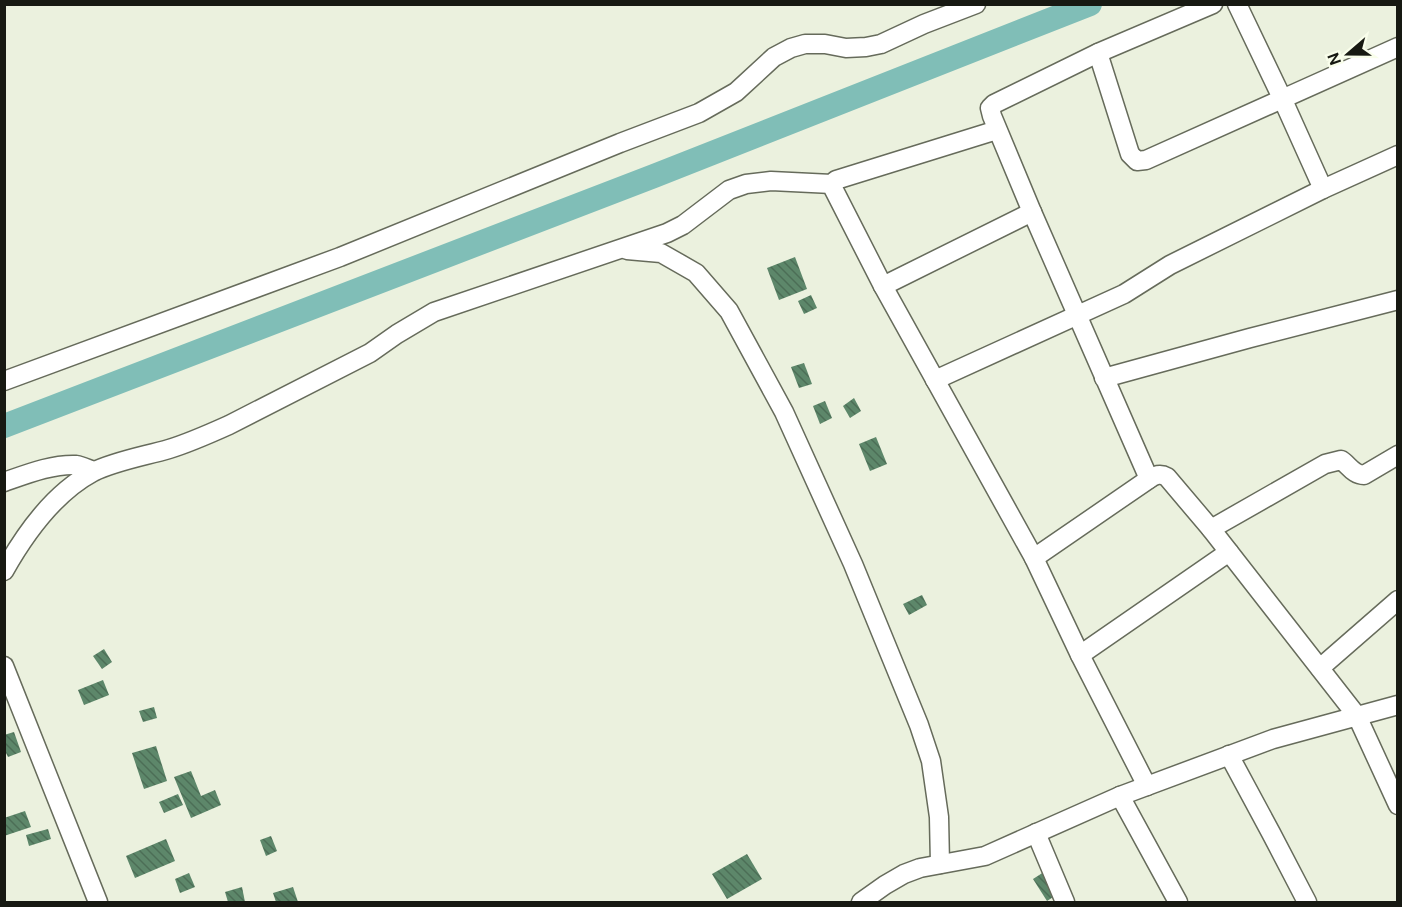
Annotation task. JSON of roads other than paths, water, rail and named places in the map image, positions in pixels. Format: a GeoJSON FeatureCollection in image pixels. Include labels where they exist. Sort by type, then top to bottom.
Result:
{"type":"FeatureCollection","features":[{"type":"Feature","properties":{"kind":"street"},"geometry":{"type":"LineString","coordinates":[[4,381],[340,257],[620,142],[699,113],[736,92],[774,57],[791,48],[805,44],[825,44],[846,48],[874,46],[976,4]]}},
{"type":"Feature","properties":{"kind":"street"},"geometry":{"type":"LineString","coordinates":[[1149,479],[1032,212],[990,108],[1098,53],[1213,4]]}},
{"type":"Feature","properties":{"kind":"street"},"geometry":{"type":"LineString","coordinates":[[1237,4],[1323,189]]}},
{"type":"Feature","properties":{"kind":"street"},"geometry":{"type":"LineString","coordinates":[[1098,53],[1130,154],[1137,161],[1146,160],[1398,47]]}},
{"type":"Feature","properties":{"kind":"street"},"geometry":{"type":"LineString","coordinates":[[4,571],[41,516],[66,490],[94,471],[171,448],[229,425],[370,353],[434,312],[667,233],[683,225],[729,190],[746,183],[771,181],[832,184],[836,180],[998,130]]}},
{"type":"Feature","properties":{"kind":"street"},"geometry":{"type":"LineString","coordinates":[[936,380],[1124,294],[1170,266],[1323,189],[1398,155]]}},
{"type":"Feature","properties":{"kind":"street"},"geometry":{"type":"LineString","coordinates":[[832,184],[883,286],[1034,558],[1080,656],[1147,786]]}},
{"type":"Feature","properties":{"kind":"street"},"geometry":{"type":"LineString","coordinates":[[883,286],[1032,212]]}},
{"type":"Feature","properties":{"kind":"street"},"geometry":{"type":"LineString","coordinates":[[619,249],[661,254],[696,273],[729,311],[784,412],[853,564],[919,725],[931,761],[939,817],[940,864]]}},
{"type":"Feature","properties":{"kind":"street"},"geometry":{"type":"LineString","coordinates":[[1104,378],[1398,300]]}},
{"type":"Feature","properties":{"kind":"street"},"geometry":{"type":"LineString","coordinates":[[1211,529],[1325,464],[1341,460],[1354,473],[1364,475],[1398,455]]}},
{"type":"Feature","properties":{"kind":"street"},"geometry":{"type":"LineString","coordinates":[[4,482],[32,472],[63,466],[78,465],[94,471]]}},
{"type":"Feature","properties":{"kind":"street"},"geometry":{"type":"LineString","coordinates":[[1034,558],[1149,479],[1156,475],[1167,477],[1211,529],[1357,716],[1398,805]]}},
{"type":"Feature","properties":{"kind":"street"},"geometry":{"type":"LineString","coordinates":[[1080,656],[1229,552]]}},
{"type":"Feature","properties":{"kind":"street"},"geometry":{"type":"LineString","coordinates":[[1320,668],[1398,600]]}},
{"type":"Feature","properties":{"kind":"street"},"geometry":{"type":"LineString","coordinates":[[4,666],[8,687],[98,903]]}},
{"type":"Feature","properties":{"kind":"street"},"geometry":{"type":"LineString","coordinates":[[861,903],[885,885],[920,868],[985,856],[1120,796],[1229,755],[1273,739],[1398,705]]}},
{"type":"Feature","properties":{"kind":"street"},"geometry":{"type":"LineString","coordinates":[[1229,755],[1306,903]]}},
{"type":"Feature","properties":{"kind":"street"},"geometry":{"type":"LineString","coordinates":[[1120,796],[1178,903]]}},
{"type":"Feature","properties":{"kind":"street"},"geometry":{"type":"LineString","coordinates":[[1036,833],[1065,903]]}},
{"type":"Feature","properties":{"kind":"waterway"},"geometry":{"type":"LineString","coordinates":[[4,426],[654,176],[1090,4]]}}]}
